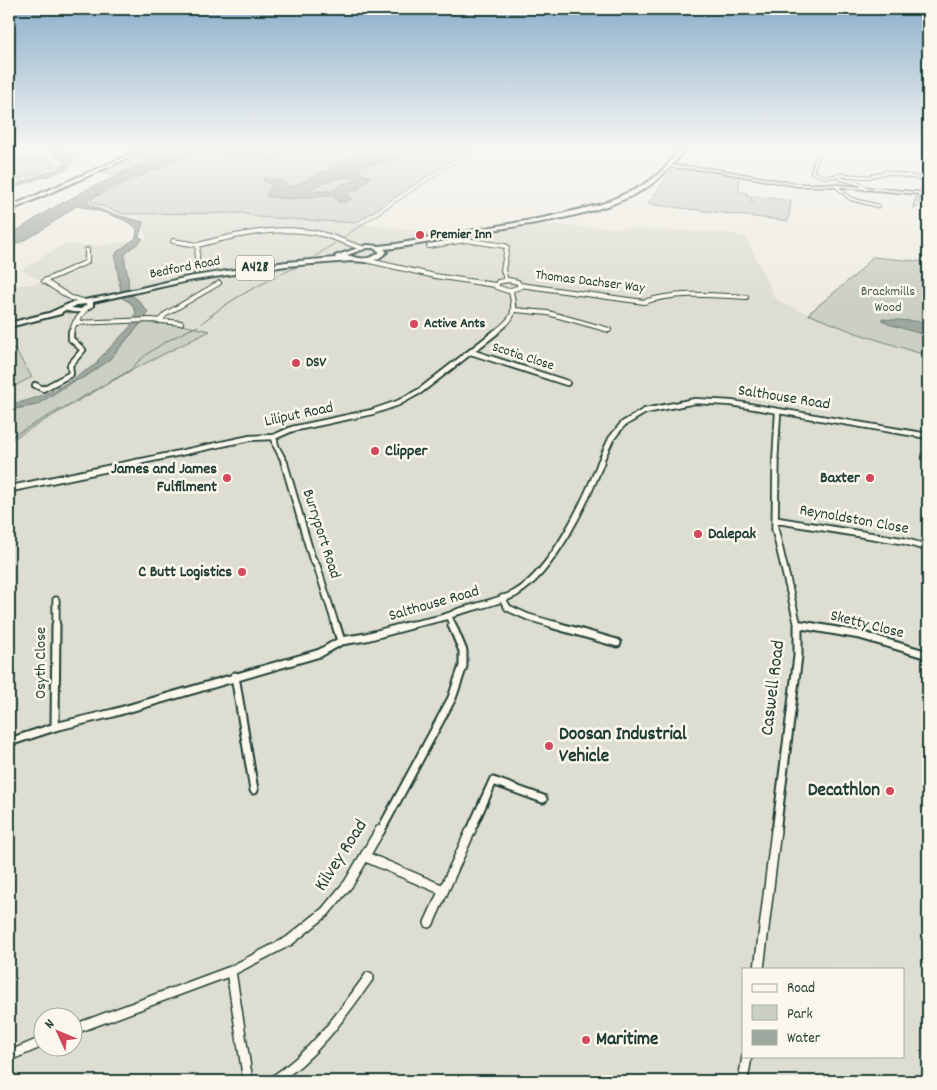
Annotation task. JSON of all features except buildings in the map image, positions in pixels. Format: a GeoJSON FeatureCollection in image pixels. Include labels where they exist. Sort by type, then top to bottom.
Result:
{"type":"FeatureCollection","features":[{"type":"Feature","properties":{"kind":"highway"},"geometry":{"type":"LineString","coordinates":[[9,207],[28,199]]}},
{"type":"Feature","properties":{"kind":"highway"},"geometry":{"type":"LineString","coordinates":[[9,207],[28,199]]}},
{"type":"Feature","properties":{"kind":"highway"},"geometry":{"type":"LineString","coordinates":[[376,248],[534,221],[586,209],[617,199]]}},
{"type":"Feature","properties":{"kind":"highway"},"geometry":{"type":"LineString","coordinates":[[376,248],[382,254],[396,246]]}},
{"type":"Feature","properties":{"kind":"highway","name":"Bedford Road"},"geometry":{"type":"LineString","coordinates":[[328,260],[348,250],[376,248]]}},
{"type":"Feature","properties":{"kind":"highway"},"geometry":{"type":"LineString","coordinates":[[348,250],[352,259]]}},
{"type":"Feature","properties":{"kind":"highway","name":"Bedford Road"},"geometry":{"type":"LineString","coordinates":[[72,310],[83,301],[107,298],[137,290],[233,271],[328,260],[365,260],[382,254]]}},
{"type":"Feature","properties":{"kind":"highway","name":"Bedford Road"},"geometry":{"type":"LineString","coordinates":[[72,310],[88,308],[107,298]]}},
{"type":"Feature","properties":{"kind":"highway"},"geometry":{"type":"LineString","coordinates":[[83,301],[91,304],[88,308]]}},
{"type":"Feature","properties":{"kind":"highway"},"geometry":{"type":"LineString","coordinates":[[9,325],[72,310]]}},
{"type":"Feature","properties":{"kind":"street"},"geometry":{"type":"LineString","coordinates":[[850,199],[863,204],[878,206]]}},
{"type":"Feature","properties":{"kind":"street"},"geometry":{"type":"LineString","coordinates":[[915,206],[916,199]]}},
{"type":"Feature","properties":{"kind":"street"},"geometry":{"type":"LineString","coordinates":[[173,241],[198,245],[231,235],[278,230],[322,234],[348,250]]}},
{"type":"Feature","properties":{"kind":"street"},"geometry":{"type":"LineString","coordinates":[[429,246],[466,240],[507,247],[503,270],[506,280],[495,285]]}},
{"type":"Feature","properties":{"kind":"street"},"geometry":{"type":"LineString","coordinates":[[196,272],[198,245]]}},
{"type":"Feature","properties":{"kind":"street"},"geometry":{"type":"LineString","coordinates":[[83,301],[71,298],[44,281],[87,262],[87,250]]}},
{"type":"Feature","properties":{"kind":"street"},"geometry":{"type":"LineString","coordinates":[[382,254],[382,260],[390,266]]}},
{"type":"Feature","properties":{"kind":"street"},"geometry":{"type":"LineString","coordinates":[[365,260],[459,280],[495,285],[500,290],[510,291],[519,288],[520,285]]}},
{"type":"Feature","properties":{"kind":"street","name":"Thomas Dachser Way"},"geometry":{"type":"LineString","coordinates":[[506,280],[515,281],[520,285],[644,302],[667,296],[746,297]]}},
{"type":"Feature","properties":{"kind":"street"},"geometry":{"type":"LineString","coordinates":[[159,321],[166,314],[219,283]]}},
{"type":"Feature","properties":{"kind":"street"},"geometry":{"type":"LineString","coordinates":[[510,291],[515,310],[548,313],[609,330]]}},
{"type":"Feature","properties":{"kind":"street"},"geometry":{"type":"LineString","coordinates":[[35,385],[43,389],[72,374],[70,365],[83,350],[71,339],[75,323],[71,298]]}},
{"type":"Feature","properties":{"kind":"street","name":"Liliput Road"},"geometry":{"type":"LineString","coordinates":[[9,489],[250,438],[274,436],[292,429],[372,412],[398,403],[420,391],[472,352],[509,322],[515,310]]}},
{"type":"Feature","properties":{"kind":"street"},"geometry":{"type":"LineString","coordinates":[[75,323],[130,320],[181,323]]}},
{"type":"Feature","properties":{"kind":"street","name":"Scotia Close"},"geometry":{"type":"LineString","coordinates":[[472,352],[567,383]]}},
{"type":"Feature","properties":{"kind":"street","name":"Salthouse Road"},"geometry":{"type":"LineString","coordinates":[[9,742],[55,727],[113,713],[235,676],[320,653],[340,640],[366,637],[435,618],[449,617],[458,612],[515,593],[529,582],[551,556],[571,527],[590,492],[608,443],[622,424],[657,407],[695,402],[730,403],[928,436]]}},
{"type":"Feature","properties":{"kind":"street","name":"Caswell Road"},"geometry":{"type":"LineString","coordinates":[[759,968],[784,755],[790,728],[798,656],[798,624],[783,568],[775,520],[778,412]]}},
{"type":"Feature","properties":{"kind":"street","name":"Burryport Road"},"geometry":{"type":"LineString","coordinates":[[274,436],[276,446],[283,457],[312,558],[317,566],[340,640]]}},
{"type":"Feature","properties":{"kind":"street","name":"Reynoldston Close"},"geometry":{"type":"LineString","coordinates":[[775,520],[904,541],[928,548]]}},
{"type":"Feature","properties":{"kind":"street"},"geometry":{"type":"LineString","coordinates":[[502,598],[508,608],[528,617],[617,643]]}},
{"type":"Feature","properties":{"kind":"street","name":"Osyth Close"},"geometry":{"type":"LineString","coordinates":[[55,727],[56,600]]}},
{"type":"Feature","properties":{"kind":"street","name":"Kilvey Road"},"geometry":{"type":"LineString","coordinates":[[82,1026],[231,971],[289,941],[307,928],[338,898],[366,857],[452,698],[463,666],[463,651],[449,617]]}},
{"type":"Feature","properties":{"kind":"street","name":"Sketty Close"},"geometry":{"type":"LineString","coordinates":[[798,624],[860,635],[928,655]]}},
{"type":"Feature","properties":{"kind":"street"},"geometry":{"type":"LineString","coordinates":[[235,676],[254,790]]}},
{"type":"Feature","properties":{"kind":"street"},"geometry":{"type":"LineString","coordinates":[[429,923],[493,781],[543,799]]}},
{"type":"Feature","properties":{"kind":"street"},"geometry":{"type":"LineString","coordinates":[[366,857],[444,890]]}},
{"type":"Feature","properties":{"kind":"street"},"geometry":{"type":"LineString","coordinates":[[231,971],[248,1081]]}},
{"type":"Feature","properties":{"kind":"street"},"geometry":{"type":"LineString","coordinates":[[273,1081],[290,1072],[333,1025],[369,977]]}},
{"type":"Feature","properties":{"kind":"street"},"geometry":{"type":"LineString","coordinates":[[9,1056],[32,1046]]}},
{"type":"Feature","properties":{"kind":"street"},"geometry":{"type":"LineString","coordinates":[[743,1081],[747,1058]]}},
{"type":"Feature","properties":{"kind":"shaded area"},"geometry":{"type":"Polygon","coordinates":[[[242,213],[258,217],[320,220],[447,233],[549,225],[730,233],[746,237],[775,298],[784,304],[856,333],[928,356],[928,1081],[9,1081],[9,441],[130,371],[209,331],[167,324],[133,324],[99,362],[89,370],[42,396],[9,404],[9,389],[14,387],[14,348],[9,349],[9,287],[43,282],[21,270],[66,243],[90,246],[147,240],[140,215],[242,213]]]}},
{"type":"Feature","properties":{"kind":"green space"},"geometry":{"type":"Polygon","coordinates":[[[92,199],[393,199],[356,223],[258,217],[242,213],[123,214],[91,202],[92,199]]]}},
{"type":"Feature","properties":{"kind":"green space"},"geometry":{"type":"Polygon","coordinates":[[[652,199],[752,199],[751,202],[754,202],[754,199],[775,199],[791,201],[788,221],[648,204],[652,199]]]}},
{"type":"Feature","properties":{"kind":"green space","name":"Brackmills Wood"},"geometry":{"type":"Polygon","coordinates":[[[872,257],[928,262],[928,356],[856,333],[808,314],[859,272],[872,257]]]}},
{"type":"Feature","properties":{"kind":"green space"},"geometry":{"type":"Polygon","coordinates":[[[142,322],[182,325],[210,331],[130,371],[9,441],[9,410],[36,405],[72,382],[85,377],[108,361],[142,322]]]}},
{"type":"Feature","properties":{"kind":"green space"},"geometry":{"type":"Polygon","coordinates":[[[14,348],[32,377],[9,389],[9,349],[14,348]]]}},
{"type":"Feature","properties":{"kind":"water"},"geometry":{"type":"Polygon","coordinates":[[[70,199],[90,199],[88,200],[89,204],[106,212],[143,222],[139,237],[143,239],[128,251],[125,256],[129,283],[126,291],[137,299],[148,312],[146,317],[108,361],[85,377],[72,382],[36,405],[9,410],[9,404],[21,402],[56,389],[99,362],[97,361],[131,326],[136,312],[131,303],[122,298],[115,256],[118,251],[136,238],[137,229],[126,221],[76,206],[39,232],[9,248],[9,236],[70,199]]]}},
{"type":"Feature","properties":{"kind":"water"},"geometry":{"type":"Polygon","coordinates":[[[336,199],[351,199],[347,202],[338,202],[336,199]]]}},
{"type":"Feature","properties":{"kind":"water"},"geometry":{"type":"Polygon","coordinates":[[[881,319],[928,322],[928,336],[888,324],[881,319]]]}},
{"type":"Feature","properties":{"kind":"waterway"},"geometry":{"type":"LineString","coordinates":[[345,236],[401,199]]}},
{"type":"Feature","properties":{"kind":"waterway"},"geometry":{"type":"LineString","coordinates":[[314,257],[335,243]]}},
{"type":"Feature","properties":{"kind":"waterway"},"geometry":{"type":"LineString","coordinates":[[202,323],[225,305],[300,265]]}},
{"type":"Feature","properties":{"kind":"waterway"},"geometry":{"type":"LineString","coordinates":[[9,438],[129,371],[152,350],[198,326]]}},
{"type":"Feature","properties":{"kind":"place","name":"Premier Inn"},"geometry":{"type":"Point","coordinates":[420,235]}},
{"type":"Feature","properties":{"kind":"place","name":"Active Ants"},"geometry":{"type":"Point","coordinates":[414,324]}},
{"type":"Feature","properties":{"kind":"place","name":"DSV"},"geometry":{"type":"Point","coordinates":[296,363]}},
{"type":"Feature","properties":{"kind":"place","name":"Clipper"},"geometry":{"type":"Point","coordinates":[375,451]}},
{"type":"Feature","properties":{"kind":"place","name":"James and James Fulfilment"},"geometry":{"type":"Point","coordinates":[227,478]}},
{"type":"Feature","properties":{"kind":"place","name":"Baxter"},"geometry":{"type":"Point","coordinates":[870,478]}},
{"type":"Feature","properties":{"kind":"place","name":"Dalepak"},"geometry":{"type":"Point","coordinates":[698,534]}},
{"type":"Feature","properties":{"kind":"place","name":"C Butt Logistics"},"geometry":{"type":"Point","coordinates":[242,572]}},
{"type":"Feature","properties":{"kind":"place","name":"Doosan Industrial Vehicle"},"geometry":{"type":"Point","coordinates":[549,746]}},
{"type":"Feature","properties":{"kind":"place","name":"Decathlon"},"geometry":{"type":"Point","coordinates":[890,791]}},
{"type":"Feature","properties":{"kind":"place","name":"Maritime"},"geometry":{"type":"Point","coordinates":[586,1040]}}]}
